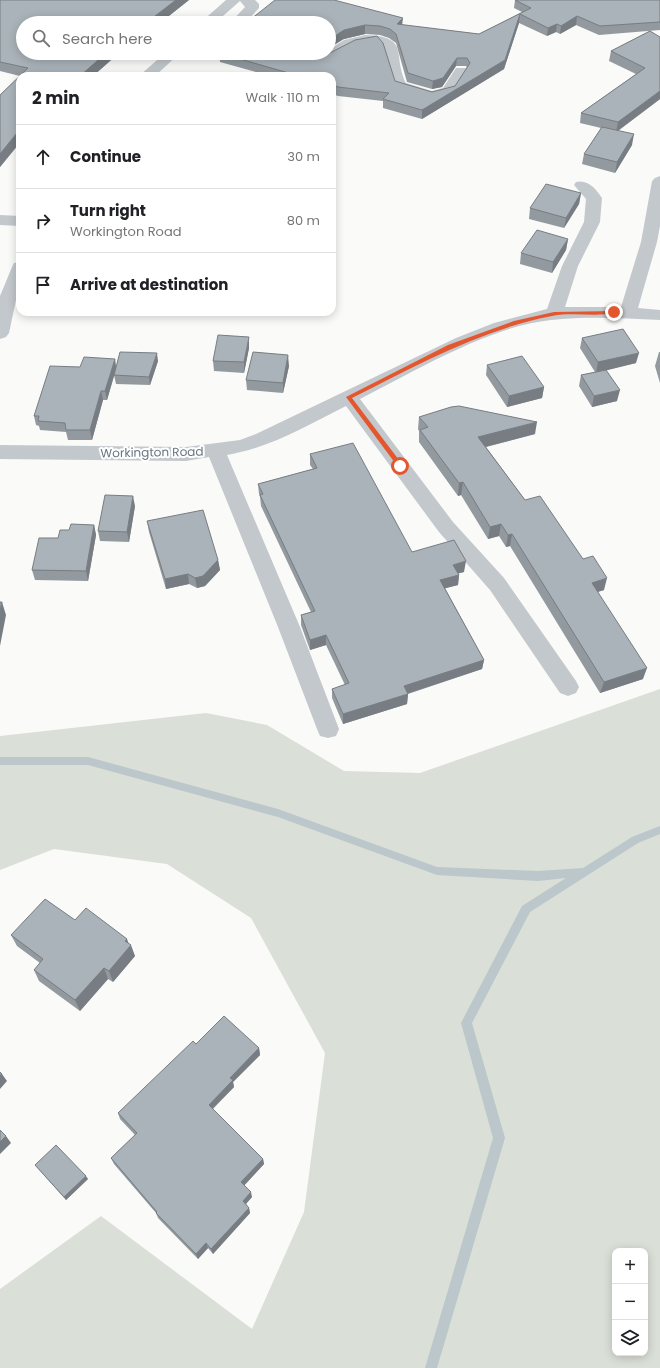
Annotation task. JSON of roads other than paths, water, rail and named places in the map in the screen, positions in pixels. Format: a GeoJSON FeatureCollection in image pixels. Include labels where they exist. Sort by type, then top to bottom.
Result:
{"type":"FeatureCollection","features":[{"type":"Feature","properties":{"kind":"street"},"geometry":{"type":"LineString","coordinates":[[215,16],[234,0]]}},
{"type":"Feature","properties":{"kind":"street"},"geometry":{"type":"LineString","coordinates":[[245,16],[252,8],[252,4],[246,0]]}},
{"type":"Feature","properties":{"kind":"street"},"geometry":{"type":"LineString","coordinates":[[336,51],[352,41],[369,38],[379,39],[388,45],[394,59],[397,78],[401,86],[432,94],[448,92],[461,71]]}},
{"type":"Feature","properties":{"kind":"street"},"geometry":{"type":"LineString","coordinates":[[151,72],[165,60]]}},
{"type":"Feature","properties":{"kind":"street"},"geometry":{"type":"LineString","coordinates":[[311,60],[323,60]]}},
{"type":"Feature","properties":{"kind":"street"},"geometry":{"type":"LineString","coordinates":[[628,312],[649,242],[660,181]]}},
{"type":"Feature","properties":{"kind":"street"},"geometry":{"type":"LineString","coordinates":[[554,314],[570,266],[592,222],[594,198],[582,185]]}},
{"type":"Feature","properties":{"kind":"street"},"geometry":{"type":"LineString","coordinates":[[0,220],[16,221]]}},
{"type":"Feature","properties":{"kind":"street"},"geometry":{"type":"LineString","coordinates":[[0,333],[7,300],[16,277]]}},
{"type":"Feature","properties":{"kind":"street","name":"Workington Road"},"geometry":{"type":"LineString","coordinates":[[0,452],[186,454],[216,451],[241,446],[263,439],[450,346],[516,322],[554,314],[628,312],[660,315]]}},
{"type":"Feature","properties":{"kind":"street"},"geometry":{"type":"LineString","coordinates":[[349,397],[446,527],[497,584],[568,686]]}},
{"type":"Feature","properties":{"kind":"street"},"geometry":{"type":"LineString","coordinates":[[216,451],[289,627],[328,729]]}},
{"type":"Feature","properties":{"kind":"waterway"},"geometry":{"type":"LineString","coordinates":[[0,761],[88,761],[278,813],[437,871],[538,876],[583,872]]}},
{"type":"Feature","properties":{"kind":"waterway"},"geometry":{"type":"LineString","coordinates":[[431,1368],[499,1138],[466,1023],[526,909],[635,840],[660,830]]}}]}
